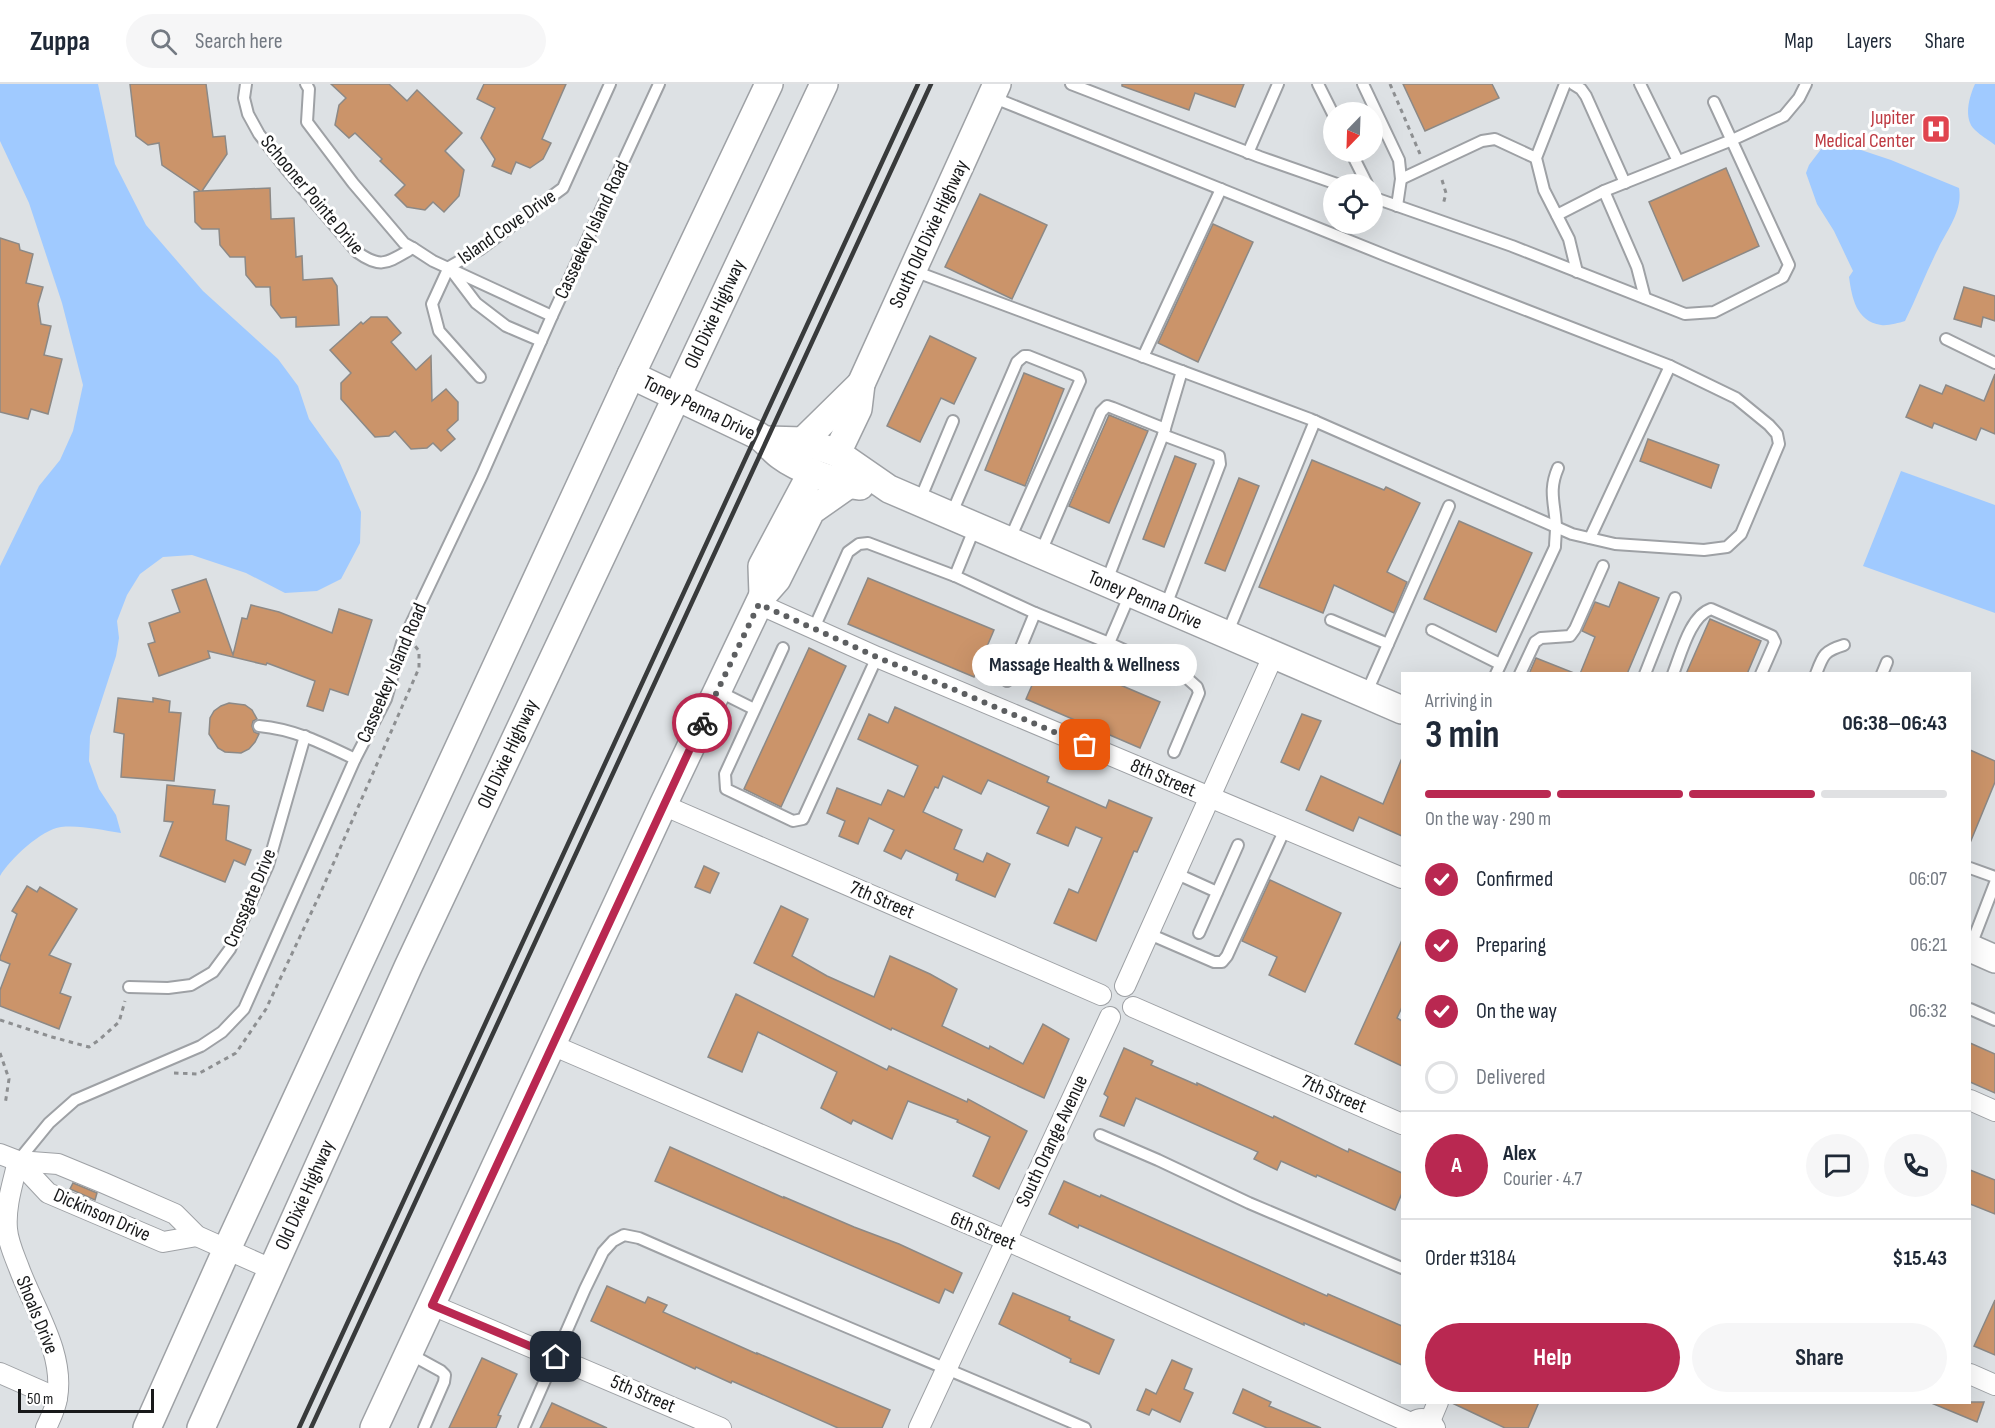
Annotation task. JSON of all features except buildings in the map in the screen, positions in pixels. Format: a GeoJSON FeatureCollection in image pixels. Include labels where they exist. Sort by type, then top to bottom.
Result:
{"type":"FeatureCollection","features":[{"type":"Feature","properties":{"kind":"main road"},"geometry":{"type":"LineString","coordinates":[[147,1428],[227,1249],[631,375],[769,84]]}},
{"type":"Feature","properties":{"kind":"main road","name":"Old Dixie Highway"},"geometry":{"type":"LineString","coordinates":[[201,1428],[418,945],[824,84]]}},
{"type":"Feature","properties":{"kind":"main road","name":"South Old Dixie Highway"},"geometry":{"type":"LineString","coordinates":[[837,453],[858,409],[861,384],[994,90]]}},
{"type":"Feature","properties":{"kind":"main road","name":"Toney Penna Drive"},"geometry":{"type":"LineString","coordinates":[[631,375],[766,440],[781,456],[812,472],[848,485],[889,489]]}},
{"type":"Feature","properties":{"kind":"main road","name":"South Old Dixie Highway"},"geometry":{"type":"LineString","coordinates":[[803,441],[861,384]]}},
{"type":"Feature","properties":{"kind":"main road","name":"Toney Penna Drive"},"geometry":{"type":"LineString","coordinates":[[766,440],[803,441],[837,453],[889,489],[1401,710]]}},
{"type":"Feature","properties":{"kind":"main road"},"geometry":{"type":"LineString","coordinates":[[761,599],[762,566],[812,472]]}},
{"type":"Feature","properties":{"kind":"main road"},"geometry":{"type":"LineString","coordinates":[[374,1428],[761,599],[777,579],[811,511],[848,485]]}},
{"type":"Feature","properties":{"kind":"main road"},"geometry":{"type":"LineString","coordinates":[[1971,948],[1995,959]]}},
{"type":"Feature","properties":{"kind":"street","name":"8th Street"},"geometry":{"type":"LineString","coordinates":[[761,599],[814,628],[877,657],[1401,878]]}},
{"type":"Feature","properties":{"kind":"street"},"geometry":{"type":"LineString","coordinates":[[1125,987],[1147,933],[1274,654]]}},
{"type":"Feature","properties":{"kind":"street","name":"7th Street"},"geometry":{"type":"LineString","coordinates":[[663,805],[1101,995]]}},
{"type":"Feature","properties":{"kind":"street"},"geometry":{"type":"LineString","coordinates":[[1113,985],[1125,987],[1131,993],[1133,1007],[1126,1016],[1116,1018],[1106,1015],[1100,1006],[1104,990],[1113,985]]}},
{"type":"Feature","properties":{"kind":"street","name":"7th Street"},"geometry":{"type":"LineString","coordinates":[[1133,1007],[1401,1124]]}},
{"type":"Feature","properties":{"kind":"street","name":"South Orange Avenue"},"geometry":{"type":"LineString","coordinates":[[918,1428],[1110,1017]]}},
{"type":"Feature","properties":{"kind":"street","name":"6th Street"},"geometry":{"type":"LineString","coordinates":[[552,1045],[1006,1240],[1421,1425]]}},
{"type":"Feature","properties":{"kind":"street"},"geometry":{"type":"LineString","coordinates":[[1971,1100],[1995,1111]]}},
{"type":"Feature","properties":{"kind":"street","name":"Dickinson Drive"},"geometry":{"type":"LineString","coordinates":[[9,1158],[48,1193],[163,1242],[197,1236]]}},
{"type":"Feature","properties":{"kind":"street","name":"Dickinson Drive"},"geometry":{"type":"LineString","coordinates":[[9,1158],[58,1164],[122,1191],[175,1214],[197,1236],[271,1269]]}},
{"type":"Feature","properties":{"kind":"street","name":"Shoals Drive"},"geometry":{"type":"LineString","coordinates":[[9,1158],[7,1228],[10,1245],[54,1352],[58,1373],[57,1398],[46,1428]]}},
{"type":"Feature","properties":{"kind":"street"},"geometry":{"type":"LineString","coordinates":[[105,1217],[105,1201],[111,1193],[122,1191]]}},
{"type":"Feature","properties":{"kind":"street","name":"5th Street"},"geometry":{"type":"LineString","coordinates":[[432,1305],[721,1428]]}},
{"type":"Feature","properties":{"kind":"street"},"geometry":{"type":"LineString","coordinates":[[0,1373],[57,1398]]}},
{"type":"Feature","properties":{"kind":"street"},"geometry":{"type":"LineString","coordinates":[[1971,1374],[1995,1385]]}},
{"type":"Feature","properties":{"kind":"street"},"geometry":{"type":"LineString","coordinates":[[1421,1425],[1437,1404]]}},
{"type":"Feature","properties":{"kind":"lane","name":"Schooner Pointe Drive"},"geometry":{"type":"LineString","coordinates":[[246,84],[244,98],[248,114],[259,134],[357,252],[370,262],[386,263],[413,248]]}},
{"type":"Feature","properties":{"kind":"lane","name":"Schooner Pointe Drive"},"geometry":{"type":"LineString","coordinates":[[306,84],[309,89],[306,122],[353,183],[404,243],[433,261],[552,316]]}},
{"type":"Feature","properties":{"kind":"lane","name":"Island Cove Drive"},"geometry":{"type":"LineString","coordinates":[[480,377],[440,331],[432,304],[449,267],[479,250],[563,188],[610,84]]}},
{"type":"Feature","properties":{"kind":"lane","name":"Casseekey Island Road"},"geometry":{"type":"LineString","coordinates":[[9,1158],[75,1100],[201,1046],[222,1032],[244,1009],[355,759],[386,699],[402,643],[482,475],[552,316],[659,84]]}},
{"type":"Feature","properties":{"kind":"lane"},"geometry":{"type":"LineString","coordinates":[[1071,84],[1248,153],[1323,179]]}},
{"type":"Feature","properties":{"kind":"lane"},"geometry":{"type":"LineString","coordinates":[[1248,153],[1278,84]]}},
{"type":"Feature","properties":{"kind":"lane"},"geometry":{"type":"LineString","coordinates":[[1318,84],[1327,102]]}},
{"type":"Feature","properties":{"kind":"lane"},"geometry":{"type":"LineString","coordinates":[[1363,84],[1399,160],[1401,179],[1397,206]]}},
{"type":"Feature","properties":{"kind":"lane"},"geometry":{"type":"LineString","coordinates":[[1565,84],[1536,158],[1544,190],[1569,239],[1577,272]]}},
{"type":"Feature","properties":{"kind":"lane"},"geometry":{"type":"LineString","coordinates":[[1573,84],[1586,96],[1625,183]]}},
{"type":"Feature","properties":{"kind":"lane"},"geometry":{"type":"LineString","coordinates":[[1640,84],[1678,161]]}},
{"type":"Feature","properties":{"kind":"lane"},"geometry":{"type":"LineString","coordinates":[[1557,215],[1604,191],[1732,140],[1784,116],[1800,98],[1806,84]]}},
{"type":"Feature","properties":{"kind":"lane"},"geometry":{"type":"LineString","coordinates":[[911,270],[1315,421],[1556,528],[1615,544],[1704,550],[1726,547],[1742,534],[1779,444],[1777,434],[1769,424],[1736,398],[1670,366],[1221,189],[994,90]]}},
{"type":"Feature","properties":{"kind":"lane"},"geometry":{"type":"LineString","coordinates":[[1383,201],[1512,246],[1685,314],[1714,312],[1783,277],[1789,265],[1714,102]]}},
{"type":"Feature","properties":{"kind":"lane"},"geometry":{"type":"LineString","coordinates":[[1401,179],[1482,141],[1495,139],[1505,142],[1536,158]]}},
{"type":"Feature","properties":{"kind":"lane"},"geometry":{"type":"LineString","coordinates":[[1143,357],[1221,189]]}},
{"type":"Feature","properties":{"kind":"lane"},"geometry":{"type":"LineString","coordinates":[[1604,191],[1637,267],[1645,298]]}},
{"type":"Feature","properties":{"kind":"lane","name":"Schooner Pointe Drive"},"geometry":{"type":"LineString","coordinates":[[449,267],[476,303],[506,326],[541,341]]}},
{"type":"Feature","properties":{"kind":"lane"},"geometry":{"type":"LineString","coordinates":[[1946,339],[1995,363]]}},
{"type":"Feature","properties":{"kind":"lane"},"geometry":{"type":"LineString","coordinates":[[951,516],[1017,362],[1024,356],[1028,356],[1078,376],[1080,381],[1009,541]]}},
{"type":"Feature","properties":{"kind":"lane"},"geometry":{"type":"LineString","coordinates":[[1590,538],[1670,366]]}},
{"type":"Feature","properties":{"kind":"lane"},"geometry":{"type":"LineString","coordinates":[[1106,583],[1164,432],[1182,371]]}},
{"type":"Feature","properties":{"kind":"lane"},"geometry":{"type":"LineString","coordinates":[[1040,554],[1101,412],[1107,406],[1113,408],[1219,456],[1220,464],[1165,608]]}},
{"type":"Feature","properties":{"kind":"lane"},"geometry":{"type":"LineString","coordinates":[[919,502],[953,421]]}},
{"type":"Feature","properties":{"kind":"lane"},"geometry":{"type":"LineString","coordinates":[[1227,634],[1315,421]]}},
{"type":"Feature","properties":{"kind":"lane"},"geometry":{"type":"LineString","coordinates":[[1432,630],[1498,669],[1555,547],[1556,528],[1551,494],[1558,468]]}},
{"type":"Feature","properties":{"kind":"lane"},"geometry":{"type":"LineString","coordinates":[[1366,694],[1449,506]]}},
{"type":"Feature","properties":{"kind":"lane"},"geometry":{"type":"LineString","coordinates":[[955,576],[976,527]]}},
{"type":"Feature","properties":{"kind":"lane"},"geometry":{"type":"LineString","coordinates":[[814,628],[848,552],[859,543],[868,543],[955,576],[1188,679],[1197,687],[1199,693],[1174,752]]}},
{"type":"Feature","properties":{"kind":"lane"},"geometry":{"type":"LineString","coordinates":[[1521,672],[1535,642],[1541,638],[1570,636],[1603,566]]}},
{"type":"Feature","properties":{"kind":"lane"},"geometry":{"type":"LineString","coordinates":[[1109,643],[1131,594]]}},
{"type":"Feature","properties":{"kind":"lane"},"geometry":{"type":"LineString","coordinates":[[1646,672],[1675,598]]}},
{"type":"Feature","properties":{"kind":"lane"},"geometry":{"type":"LineString","coordinates":[[1674,672],[1696,619],[1711,609],[1772,636],[1775,642],[1762,672]]}},
{"type":"Feature","properties":{"kind":"lane"},"geometry":{"type":"LineString","coordinates":[[1007,681],[1035,613]]}},
{"type":"Feature","properties":{"kind":"lane"},"geometry":{"type":"LineString","coordinates":[[1331,620],[1388,644]]}},
{"type":"Feature","properties":{"kind":"lane"},"geometry":{"type":"LineString","coordinates":[[1817,672],[1823,656],[1829,650],[1844,645]]}},
{"type":"Feature","properties":{"kind":"lane"},"geometry":{"type":"LineString","coordinates":[[783,648],[725,774],[726,789],[793,821],[803,819],[877,657]]}},
{"type":"Feature","properties":{"kind":"lane"},"geometry":{"type":"LineString","coordinates":[[1883,672],[1887,662]]}},
{"type":"Feature","properties":{"kind":"lane"},"geometry":{"type":"LineString","coordinates":[[718,691],[754,709]]}},
{"type":"Feature","properties":{"kind":"lane"},"geometry":{"type":"LineString","coordinates":[[259,726],[278,728],[305,736],[355,759]]}},
{"type":"Feature","properties":{"kind":"lane","name":"Crossgate Drive"},"geometry":{"type":"LineString","coordinates":[[129,987],[168,988],[191,985],[213,972],[230,949],[268,865],[305,736]]}},
{"type":"Feature","properties":{"kind":"lane"},"geometry":{"type":"LineString","coordinates":[[1147,933],[1214,962],[1222,962],[1227,956],[1285,829]]}},
{"type":"Feature","properties":{"kind":"lane"},"geometry":{"type":"LineString","coordinates":[[1199,933],[1238,845]]}},
{"type":"Feature","properties":{"kind":"lane"},"geometry":{"type":"LineString","coordinates":[[1971,868],[1995,877]]}},
{"type":"Feature","properties":{"kind":"lane"},"geometry":{"type":"LineString","coordinates":[[1175,873],[1217,892]]}},
{"type":"Feature","properties":{"kind":"lane"},"geometry":{"type":"LineString","coordinates":[[1971,945],[1995,883]]}},
{"type":"Feature","properties":{"kind":"lane"},"geometry":{"type":"LineString","coordinates":[[1971,1009],[1995,1020]]}},
{"type":"Feature","properties":{"kind":"lane"},"geometry":{"type":"LineString","coordinates":[[1100,1135],[1248,1203],[1401,1268]]}},
{"type":"Feature","properties":{"kind":"lane"},"geometry":{"type":"LineString","coordinates":[[524,1428],[603,1252],[613,1241],[624,1235],[639,1238],[1085,1428]]}},
{"type":"Feature","properties":{"kind":"lane"},"geometry":{"type":"LineString","coordinates":[[409,1354],[445,1375],[424,1428]]}},
{"type":"Feature","properties":{"kind":"path"},"geometry":{"type":"LineString","coordinates":[[1390,84],[1421,155]]}},
{"type":"Feature","properties":{"kind":"path"},"geometry":{"type":"LineString","coordinates":[[1442,180],[1446,193],[1443,205]]}},
{"type":"Feature","properties":{"kind":"path"},"geometry":{"type":"LineString","coordinates":[[0,1020],[89,1047],[119,1022],[129,987]]}},
{"type":"Feature","properties":{"kind":"path"},"geometry":{"type":"LineString","coordinates":[[0,1053],[9,1079],[5,1105]]}},
{"type":"Feature","properties":{"kind":"water"},"geometry":{"type":"Polygon","coordinates":[[[0,84],[98,84],[115,164],[146,225],[203,291],[278,359],[298,386],[309,419],[339,461],[361,512],[360,543],[341,579],[317,591],[285,593],[246,573],[192,555],[163,557],[140,574],[127,595],[117,621],[119,638],[116,656],[90,736],[89,761],[99,789],[116,815],[121,833],[76,827],[53,829],[27,846],[0,876],[0,566],[39,486],[60,460],[73,431],[83,385],[62,303],[29,203],[0,141],[0,84]]]}},
{"type":"Feature","properties":{"kind":"water"},"geometry":{"type":"Polygon","coordinates":[[[1975,84],[1995,84],[1995,145],[1975,130],[1969,120],[1969,101],[1975,84]]]}},
{"type":"Feature","properties":{"kind":"water"},"geometry":{"type":"Polygon","coordinates":[[[1825,144],[1843,144],[1891,160],[1959,188],[1959,205],[1905,321],[1887,325],[1873,323],[1861,314],[1857,307],[1849,277],[1853,271],[1834,231],[1817,204],[1806,173],[1809,165],[1825,144]]]}},
{"type":"Feature","properties":{"kind":"water"},"geometry":{"type":"Polygon","coordinates":[[[1901,471],[1995,505],[1995,613],[1863,566],[1901,471]]]}},
{"type":"Feature","properties":{"kind":"railway"},"geometry":{"type":"LineString","coordinates":[[299,1428],[918,84]]}},
{"type":"Feature","properties":{"kind":"railway"},"geometry":{"type":"LineString","coordinates":[[311,1428],[931,84]]}},
{"type":"Feature","properties":{"kind":"way so far"},"geometry":{"type":"LineString","coordinates":[[702,723],[759,604],[877,657],[1085,745]]}},
{"type":"Feature","properties":{"kind":"place","name":"Jupiter Medical Center"},"geometry":{"type":"Point","coordinates":[1936,129]}},
{"type":"Feature","properties":{"kind":"place","name":"Massage Health & Wellness"},"geometry":{"type":"Point","coordinates":[1085,745]}},
{"type":"Feature","properties":{"kind":"route"},"geometry":{"type":"LineString","coordinates":[[556,1357],[432,1305],[702,723]]}}]}
